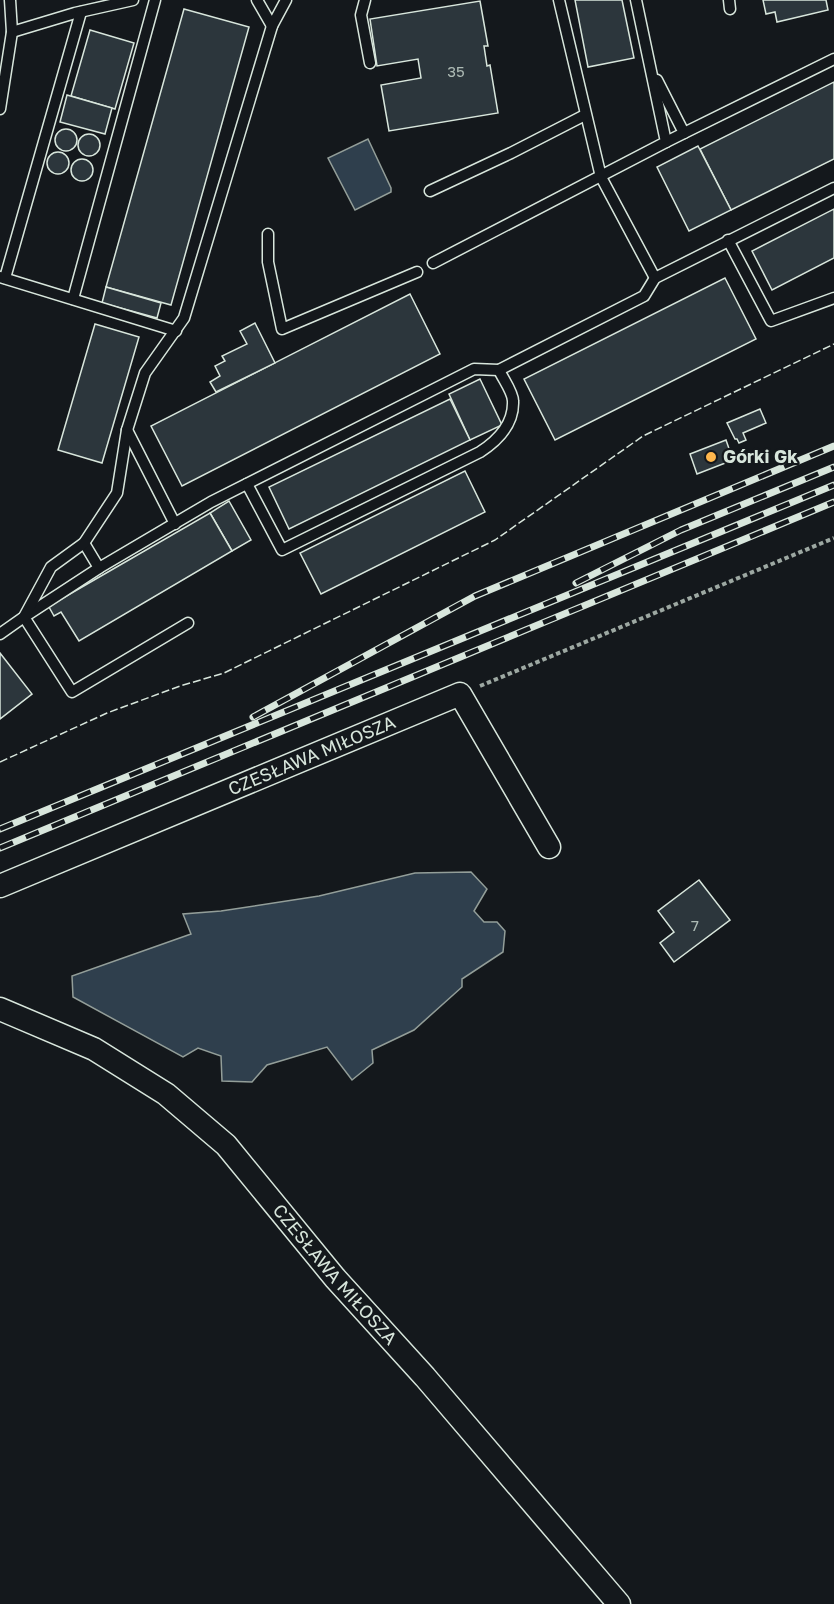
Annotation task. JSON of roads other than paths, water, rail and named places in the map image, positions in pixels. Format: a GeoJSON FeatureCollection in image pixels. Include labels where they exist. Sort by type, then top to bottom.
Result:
{"type":"FeatureCollection","features":[{"type":"Feature","properties":{"kind":"street","name":"CZESŁAWA MIŁOSZA"},"geometry":{"type":"LineString","coordinates":[[0,885],[460,694],[549,847]]}},
{"type":"Feature","properties":{"kind":"street","name":"CZESŁAWA MIŁOSZA"},"geometry":{"type":"LineString","coordinates":[[0,1009],[94,1049],[166,1094],[226,1145],[335,1278],[425,1377],[619,1604]]}},
{"type":"Feature","properties":{"kind":"lane"},"geometry":{"type":"LineString","coordinates":[[0,109],[12,32],[10,0]]}},
{"type":"Feature","properties":{"kind":"lane"},"geometry":{"type":"LineString","coordinates":[[12,32],[133,0]]}},
{"type":"Feature","properties":{"kind":"lane"},"geometry":{"type":"LineString","coordinates":[[73,299],[155,0]]}},
{"type":"Feature","properties":{"kind":"lane"},"geometry":{"type":"LineString","coordinates":[[257,0],[272,26]]}},
{"type":"Feature","properties":{"kind":"lane"},"geometry":{"type":"LineString","coordinates":[[24,617],[51,567],[84,543],[117,493],[127,430],[144,373],[184,318],[272,26],[285,0]]}},
{"type":"Feature","properties":{"kind":"lane"},"geometry":{"type":"LineString","coordinates":[[365,0],[362,15],[370,63]]}},
{"type":"Feature","properties":{"kind":"lane"},"geometry":{"type":"LineString","coordinates":[[559,0],[601,177],[655,278]]}},
{"type":"Feature","properties":{"kind":"lane"},"geometry":{"type":"LineString","coordinates":[[636,0],[666,142]]}},
{"type":"Feature","properties":{"kind":"lane"},"geometry":{"type":"LineString","coordinates":[[81,12],[2,278],[176,331]]}},
{"type":"Feature","properties":{"kind":"lane"},"geometry":{"type":"LineString","coordinates":[[433,262],[666,142],[834,59]]}},
{"type":"Feature","properties":{"kind":"lane"},"geometry":{"type":"LineString","coordinates":[[650,68],[684,133]]}},
{"type":"Feature","properties":{"kind":"lane"},"geometry":{"type":"LineString","coordinates":[[430,191],[585,115]]}},
{"type":"Feature","properties":{"kind":"lane"},"geometry":{"type":"LineString","coordinates":[[0,634],[99,568],[247,484],[474,369],[499,370],[645,296],[655,278],[834,188]]}},
{"type":"Feature","properties":{"kind":"lane"},"geometry":{"type":"LineString","coordinates":[[268,234],[268,262],[282,329],[417,272]]}},
{"type":"Feature","properties":{"kind":"lane"},"geometry":{"type":"LineString","coordinates":[[728,240],[771,321],[834,298]]}},
{"type":"Feature","properties":{"kind":"lane"},"geometry":{"type":"LineString","coordinates":[[247,484],[282,550],[480,452],[498,439],[512,415],[513,399],[499,370]]}},
{"type":"Feature","properties":{"kind":"lane"},"geometry":{"type":"LineString","coordinates":[[127,430],[175,524]]}},
{"type":"Feature","properties":{"kind":"lane"},"geometry":{"type":"LineString","coordinates":[[84,543],[99,568]]}},
{"type":"Feature","properties":{"kind":"lane"},"geometry":{"type":"LineString","coordinates":[[24,617],[72,692],[188,623]]}},
{"type":"Feature","properties":{"kind":"water"},"geometry":{"type":"Polygon","coordinates":[[[368,139],[391,192],[355,210],[328,158],[368,139]]]}},
{"type":"Feature","properties":{"kind":"water"},"geometry":{"type":"Polygon","coordinates":[[[471,872],[487,889],[474,911],[484,922],[497,922],[505,931],[503,952],[462,979],[462,987],[414,1030],[372,1050],[373,1063],[352,1080],[327,1047],[267,1065],[252,1082],[222,1081],[221,1056],[198,1048],[183,1057],[73,997],[72,976],[191,934],[183,914],[221,911],[319,896],[415,873],[471,872]]]}},
{"type":"Feature","properties":{"kind":"railway"},"geometry":{"type":"LineString","coordinates":[[253,717],[475,596],[834,446]]}},
{"type":"Feature","properties":{"kind":"railway"},"geometry":{"type":"LineString","coordinates":[[576,583],[681,530],[834,467]]}},
{"type":"Feature","properties":{"kind":"railway"},"geometry":{"type":"LineString","coordinates":[[0,829],[834,485]]}},
{"type":"Feature","properties":{"kind":"railway"},"geometry":{"type":"LineString","coordinates":[[0,848],[834,502]]}},
{"type":"Feature","properties":{"kind":"place","name":"Górki Gk"},"geometry":{"type":"Point","coordinates":[711,457]}}]}
